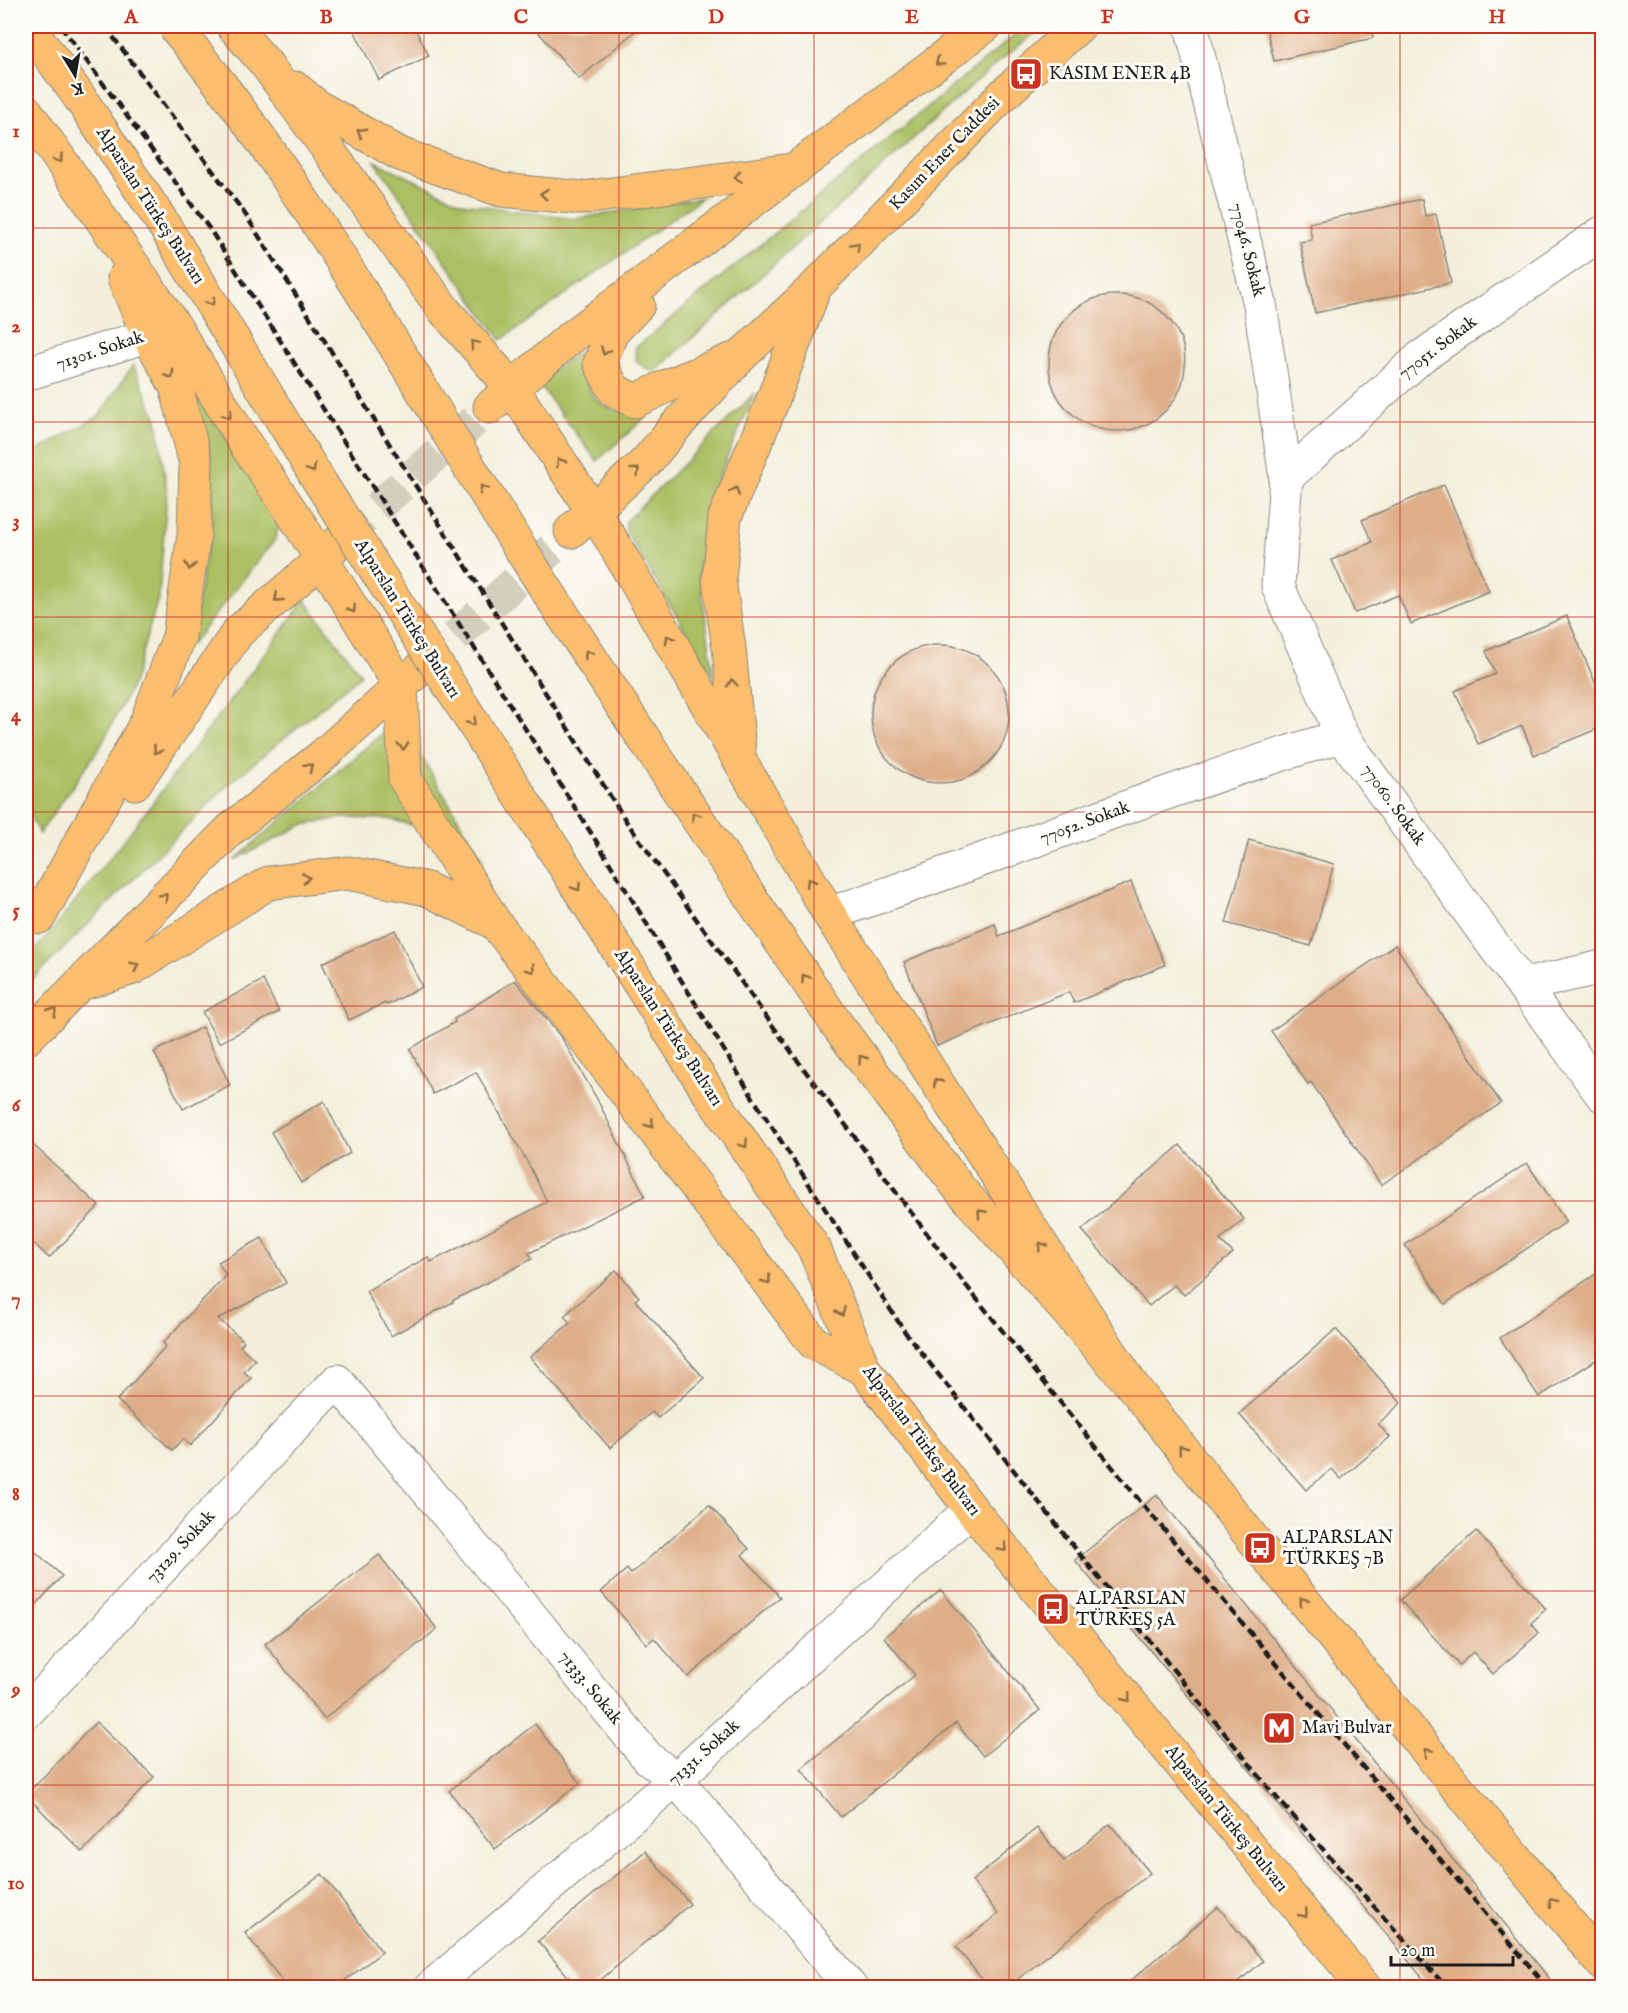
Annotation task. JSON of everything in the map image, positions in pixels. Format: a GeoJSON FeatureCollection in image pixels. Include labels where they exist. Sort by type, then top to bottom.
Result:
{"type":"FeatureCollection","features":[{"type":"Feature","properties":{"kind":"main road","name":"Alparslan Türkeş Bulvarı"},"geometry":{"type":"LineString","coordinates":[[28,26],[80,98],[162,222],[316,476],[520,799],[711,1096],[814,1248],[864,1369],[970,1509],[1365,1988]]}},
{"type":"Feature","properties":{"kind":"main road"},"geometry":{"type":"LineString","coordinates":[[174,26],[211,70],[284,171],[622,708],[838,1026],[959,1188],[1131,1383],[1260,1548],[1601,1959]]}},
{"type":"Feature","properties":{"kind":"main road"},"geometry":{"type":"LineString","coordinates":[[233,26],[266,64],[444,309],[582,521],[611,539],[829,914],[1131,1383]]}},
{"type":"Feature","properties":{"kind":"main road"},"geometry":{"type":"LineString","coordinates":[[501,398],[568,339],[985,26]]}},
{"type":"Feature","properties":{"kind":"main road","name":"Kasım Ener Caddesi"},"geometry":{"type":"LineString","coordinates":[[582,521],[646,462],[741,356],[815,287],[1003,95],[1079,26]]}},
{"type":"Feature","properties":{"kind":"main road"},"geometry":{"type":"LineString","coordinates":[[266,64],[318,107],[400,154],[501,190],[582,198],[796,170]]}},
{"type":"Feature","properties":{"kind":"main road"},"geometry":{"type":"LineString","coordinates":[[26,111],[94,208],[162,331],[246,445],[331,550],[410,679],[405,779],[495,923],[585,1038],[814,1342],[864,1369]]}},
{"type":"Feature","properties":{"kind":"main road"},"geometry":{"type":"LineString","coordinates":[[697,243],[612,332],[600,363],[614,390],[635,402],[667,386],[741,356]]}},
{"type":"Feature","properties":{"kind":"main road"},"geometry":{"type":"LineString","coordinates":[[741,762],[719,580],[724,517],[771,407],[815,287]]}},
{"type":"Feature","properties":{"kind":"main road"},"geometry":{"type":"LineString","coordinates":[[30,917],[146,723],[178,637],[194,535],[196,464],[162,331]]}},
{"type":"Feature","properties":{"kind":"main road"},"geometry":{"type":"LineString","coordinates":[[30,917],[117,808],[238,632],[331,550]]}},
{"type":"Feature","properties":{"kind":"main road"},"geometry":{"type":"LineString","coordinates":[[26,1039],[230,830],[321,757],[410,679]]}},
{"type":"Feature","properties":{"kind":"main road"},"geometry":{"type":"LineString","coordinates":[[80,984],[133,968],[267,883],[348,873],[427,889],[495,923]]}},
{"type":"Feature","properties":{"kind":"street","name":"77046. Sokak"},"geometry":{"type":"LineString","coordinates":[[1191,26],[1260,304],[1286,478]]}},
{"type":"Feature","properties":{"kind":"street","name":"77051. Sokak"},"geometry":{"type":"LineString","coordinates":[[1286,478],[1420,357],[1602,233]]}},
{"type":"Feature","properties":{"kind":"street","name":"71301. Sokak"},"geometry":{"type":"LineString","coordinates":[[26,374],[162,331]]}},
{"type":"Feature","properties":{"kind":"street","name":"77060. Sokak"},"geometry":{"type":"LineString","coordinates":[[1286,478],[1278,586],[1342,736],[1525,985],[1602,1095]]}},
{"type":"Feature","properties":{"kind":"street","name":"77052. Sokak"},"geometry":{"type":"LineString","coordinates":[[829,914],[1211,778],[1286,752],[1342,736]]}},
{"type":"Feature","properties":{"kind":"street"},"geometry":{"type":"LineString","coordinates":[[1525,985],[1602,967]]}},
{"type":"Feature","properties":{"kind":"street","name":"73129. Sokak"},"geometry":{"type":"LineString","coordinates":[[26,1713],[337,1381]]}},
{"type":"Feature","properties":{"kind":"street","name":"71333. Sokak"},"geometry":{"type":"LineString","coordinates":[[337,1381],[648,1758],[676,1779],[851,1988]]}},
{"type":"Feature","properties":{"kind":"street","name":"71331. Sokak"},"geometry":{"type":"LineString","coordinates":[[430,1988],[676,1779],[970,1509]]}},
{"type":"Feature","properties":{"kind":"green space"},"geometry":{"type":"Polygon","coordinates":[[[1026,26],[1044,26],[998,62],[655,372],[637,362],[635,348],[1026,26]]]}},
{"type":"Feature","properties":{"kind":"green space"},"geometry":{"type":"Polygon","coordinates":[[[375,161],[462,203],[575,219],[703,197],[501,340],[375,161]]]}},
{"type":"Feature","properties":{"kind":"green space"},"geometry":{"type":"Polygon","coordinates":[[[594,342],[587,376],[589,388],[594,397],[614,410],[647,416],[597,461],[536,381],[594,342]]]}},
{"type":"Feature","properties":{"kind":"green space"},"geometry":{"type":"Polygon","coordinates":[[[133,365],[157,419],[167,492],[159,595],[133,683],[100,747],[39,834],[26,807],[26,457],[99,416],[133,365]]]}},
{"type":"Feature","properties":{"kind":"green space"},"geometry":{"type":"Polygon","coordinates":[[[190,384],[277,512],[279,527],[274,541],[190,646],[212,519],[211,456],[190,384]]]}},
{"type":"Feature","properties":{"kind":"green space"},"geometry":{"type":"Polygon","coordinates":[[[755,393],[715,485],[699,575],[714,677],[626,532],[626,521],[755,393]]]}},
{"type":"Feature","properties":{"kind":"green space"},"geometry":{"type":"Polygon","coordinates":[[[305,600],[361,675],[231,782],[26,986],[26,961],[133,828],[305,600]]]}},
{"type":"Feature","properties":{"kind":"green space"},"geometry":{"type":"Polygon","coordinates":[[[399,730],[409,736],[483,860],[436,832],[390,819],[342,818],[302,825],[233,861],[385,731],[399,730]]]}},
{"type":"Feature","properties":{"kind":"building"},"geometry":{"type":"Polygon","coordinates":[[[352,26],[414,26],[429,56],[379,80],[352,26]]]}},
{"type":"Feature","properties":{"kind":"building"},"geometry":{"type":"Polygon","coordinates":[[[533,26],[641,26],[579,79],[533,26]]]}},
{"type":"Feature","properties":{"kind":"building"},"geometry":{"type":"Polygon","coordinates":[[[1266,26],[1371,26],[1373,38],[1274,61],[1266,26]]]}},
{"type":"Feature","properties":{"kind":"building"},"geometry":{"type":"Polygon","coordinates":[[[1422,199],[1425,216],[1436,214],[1451,283],[1315,313],[1300,242],[1312,240],[1309,223],[1422,199]]]}},
{"type":"Feature","properties":{"kind":"building"},"geometry":{"type":"Polygon","coordinates":[[[1117,295],[1143,300],[1155,306],[1165,315],[1174,325],[1180,337],[1185,363],[1180,389],[1174,401],[1165,411],[1155,420],[1143,426],[1117,431],[1091,426],[1079,420],[1069,411],[1060,401],[1054,389],[1049,363],[1054,337],[1060,325],[1069,315],[1079,306],[1091,300],[1117,295]]]}},
{"type":"Feature","properties":{"kind":"building"},"geometry":{"type":"Polygon","coordinates":[[[1444,485],[1489,591],[1411,624],[1398,595],[1355,613],[1332,560],[1372,542],[1362,520],[1444,485]]]}},
{"type":"Feature","properties":{"kind":"building"},"geometry":{"type":"Polygon","coordinates":[[[1567,616],[1602,699],[1602,727],[1534,755],[1522,726],[1478,744],[1455,691],[1495,674],[1486,651],[1567,616]]]}},
{"type":"Feature","properties":{"kind":"building"},"geometry":{"type":"Polygon","coordinates":[[[940,645],[966,651],[978,657],[988,666],[997,676],[1003,688],[1009,714],[1003,740],[997,752],[988,762],[978,771],[966,777],[940,783],[914,777],[902,771],[892,762],[883,752],[877,740],[871,714],[877,688],[883,676],[892,666],[902,657],[914,651],[940,645]]]}},
{"type":"Feature","properties":{"kind":"building"},"geometry":{"type":"Polygon","coordinates":[[[1249,840],[1334,864],[1311,946],[1226,923],[1249,840]]]}},
{"type":"Feature","properties":{"kind":"building"},"geometry":{"type":"Polygon","coordinates":[[[1131,882],[1165,965],[1074,1003],[1069,992],[937,1046],[904,962],[995,924],[999,936],[1131,882]]]}},
{"type":"Feature","properties":{"kind":"building"},"geometry":{"type":"Polygon","coordinates":[[[395,930],[422,987],[387,1005],[385,1003],[349,1020],[322,963],[395,930]]]}},
{"type":"Feature","properties":{"kind":"building"},"geometry":{"type":"Polygon","coordinates":[[[1395,945],[1501,1103],[1381,1185],[1311,1082],[1308,1084],[1271,1031],[1395,945]]]}},
{"type":"Feature","properties":{"kind":"building"},"geometry":{"type":"Polygon","coordinates":[[[263,980],[279,1012],[219,1043],[202,1012],[263,980]]]}},
{"type":"Feature","properties":{"kind":"building"},"geometry":{"type":"Polygon","coordinates":[[[515,980],[563,1040],[597,1099],[645,1196],[529,1253],[532,1259],[391,1336],[366,1291],[428,1257],[431,1262],[547,1202],[530,1167],[476,1072],[433,1094],[410,1049],[455,1022],[454,1019],[515,980]]]}},
{"type":"Feature","properties":{"kind":"building"},"geometry":{"type":"Polygon","coordinates":[[[202,1027],[230,1085],[183,1109],[154,1052],[202,1027]]]}},
{"type":"Feature","properties":{"kind":"building"},"geometry":{"type":"Polygon","coordinates":[[[324,1101],[350,1153],[301,1183],[271,1132],[324,1101]]]}},
{"type":"Feature","properties":{"kind":"building"},"geometry":{"type":"Polygon","coordinates":[[[26,1138],[99,1206],[49,1258],[26,1236],[26,1138]]]}},
{"type":"Feature","properties":{"kind":"building"},"geometry":{"type":"Polygon","coordinates":[[[1180,1145],[1244,1219],[1220,1240],[1233,1253],[1184,1295],[1174,1285],[1149,1306],[1082,1230],[1180,1145]]]}},
{"type":"Feature","properties":{"kind":"building"},"geometry":{"type":"Polygon","coordinates":[[[1527,1163],[1566,1222],[1445,1304],[1405,1245],[1527,1163]]]}},
{"type":"Feature","properties":{"kind":"building"},"geometry":{"type":"Polygon","coordinates":[[[262,1238],[286,1283],[218,1319],[244,1341],[240,1346],[255,1360],[244,1372],[251,1378],[190,1446],[183,1439],[172,1450],[117,1400],[166,1346],[163,1343],[226,1275],[218,1262],[262,1238]]]}},
{"type":"Feature","properties":{"kind":"building"},"geometry":{"type":"Polygon","coordinates":[[[616,1270],[639,1297],[635,1300],[704,1378],[658,1418],[652,1412],[610,1448],[530,1357],[570,1323],[564,1316],[616,1270]]]}},
{"type":"Feature","properties":{"kind":"building"},"geometry":{"type":"Polygon","coordinates":[[[1602,1270],[1602,1356],[1539,1397],[1500,1338],[1602,1270]]]}},
{"type":"Feature","properties":{"kind":"building"},"geometry":{"type":"Polygon","coordinates":[[[1336,1329],[1401,1403],[1378,1424],[1390,1437],[1341,1479],[1332,1469],[1306,1490],[1239,1414],[1336,1329]]]}},
{"type":"Feature","properties":{"kind":"building"},"geometry":{"type":"Polygon","coordinates":[[[1157,1495],[1557,1988],[1431,1988],[1075,1560],[1157,1495]]]}},
{"type":"Feature","properties":{"kind":"building"},"geometry":{"type":"Polygon","coordinates":[[[709,1505],[749,1549],[742,1555],[780,1597],[688,1677],[654,1638],[647,1644],[601,1592],[627,1569],[631,1574],[709,1505]]]}},
{"type":"Feature","properties":{"kind":"building"},"geometry":{"type":"Polygon","coordinates":[[[1476,1531],[1546,1609],[1531,1623],[1539,1633],[1493,1674],[1473,1652],[1459,1665],[1400,1600],[1476,1531]]]}},
{"type":"Feature","properties":{"kind":"building"},"geometry":{"type":"Polygon","coordinates":[[[26,1543],[62,1576],[26,1616],[26,1543]]]}},
{"type":"Feature","properties":{"kind":"building"},"geometry":{"type":"Polygon","coordinates":[[[379,1555],[437,1629],[324,1719],[265,1644],[379,1555]]]}},
{"type":"Feature","properties":{"kind":"building"},"geometry":{"type":"Polygon","coordinates":[[[941,1590],[1040,1710],[983,1756],[956,1723],[841,1817],[801,1769],[915,1675],[884,1637],[941,1590]]]}},
{"type":"Feature","properties":{"kind":"building"},"geometry":{"type":"Polygon","coordinates":[[[96,1722],[154,1777],[82,1852],[26,1795],[96,1722]]]}},
{"type":"Feature","properties":{"kind":"building"},"geometry":{"type":"Polygon","coordinates":[[[535,1724],[580,1783],[495,1849],[449,1791],[535,1724]]]}},
{"type":"Feature","properties":{"kind":"building"},"geometry":{"type":"Polygon","coordinates":[[[1110,1824],[1150,1873],[1007,1988],[989,1988],[956,1947],[998,1914],[972,1881],[1037,1828],[1064,1861],[1110,1824]]]}},
{"type":"Feature","properties":{"kind":"building"},"geometry":{"type":"Polygon","coordinates":[[[645,1851],[690,1904],[591,1988],[578,1988],[538,1941],[645,1851]]]}},
{"type":"Feature","properties":{"kind":"building"},"geometry":{"type":"Polygon","coordinates":[[[322,1874],[382,1952],[335,1988],[288,1988],[245,1933],[322,1874]]]}},
{"type":"Feature","properties":{"kind":"building"},"geometry":{"type":"Polygon","coordinates":[[[1218,1907],[1263,1961],[1231,1988],[1122,1988],[1218,1907]]]}},
{"type":"Feature","properties":{"kind":"tunnel"},"geometry":{"type":"LineString","coordinates":[[340,540],[490,407]]}},
{"type":"Feature","properties":{"kind":"tunnel"},"geometry":{"type":"LineString","coordinates":[[419,670],[571,531]]}},
{"type":"Feature","properties":{"kind":"railway"},"geometry":{"type":"LineString","coordinates":[[61,26],[211,231],[598,844],[755,1101],[905,1332],[1082,1557],[1277,1798],[1447,1988]]}},
{"type":"Feature","properties":{"kind":"railway"},"geometry":{"type":"LineString","coordinates":[[105,26],[245,214],[626,821],[803,1068],[964,1283],[1135,1495],[1548,1988]]}},
{"type":"Feature","properties":{"kind":"place","name":"KASIM ENER 4B"},"geometry":{"type":"Point","coordinates":[1026,74]}},
{"type":"Feature","properties":{"kind":"place","name":"ALPARSLAN TÜRKEŞ 7B"},"geometry":{"type":"Point","coordinates":[1260,1548]}},
{"type":"Feature","properties":{"kind":"place","name":"ALPARSLAN TÜRKEŞ 5A"},"geometry":{"type":"Point","coordinates":[1053,1609]}},
{"type":"Feature","properties":{"kind":"place","name":"Mavi Bulvar"},"geometry":{"type":"Point","coordinates":[1279,1728]}}]}
